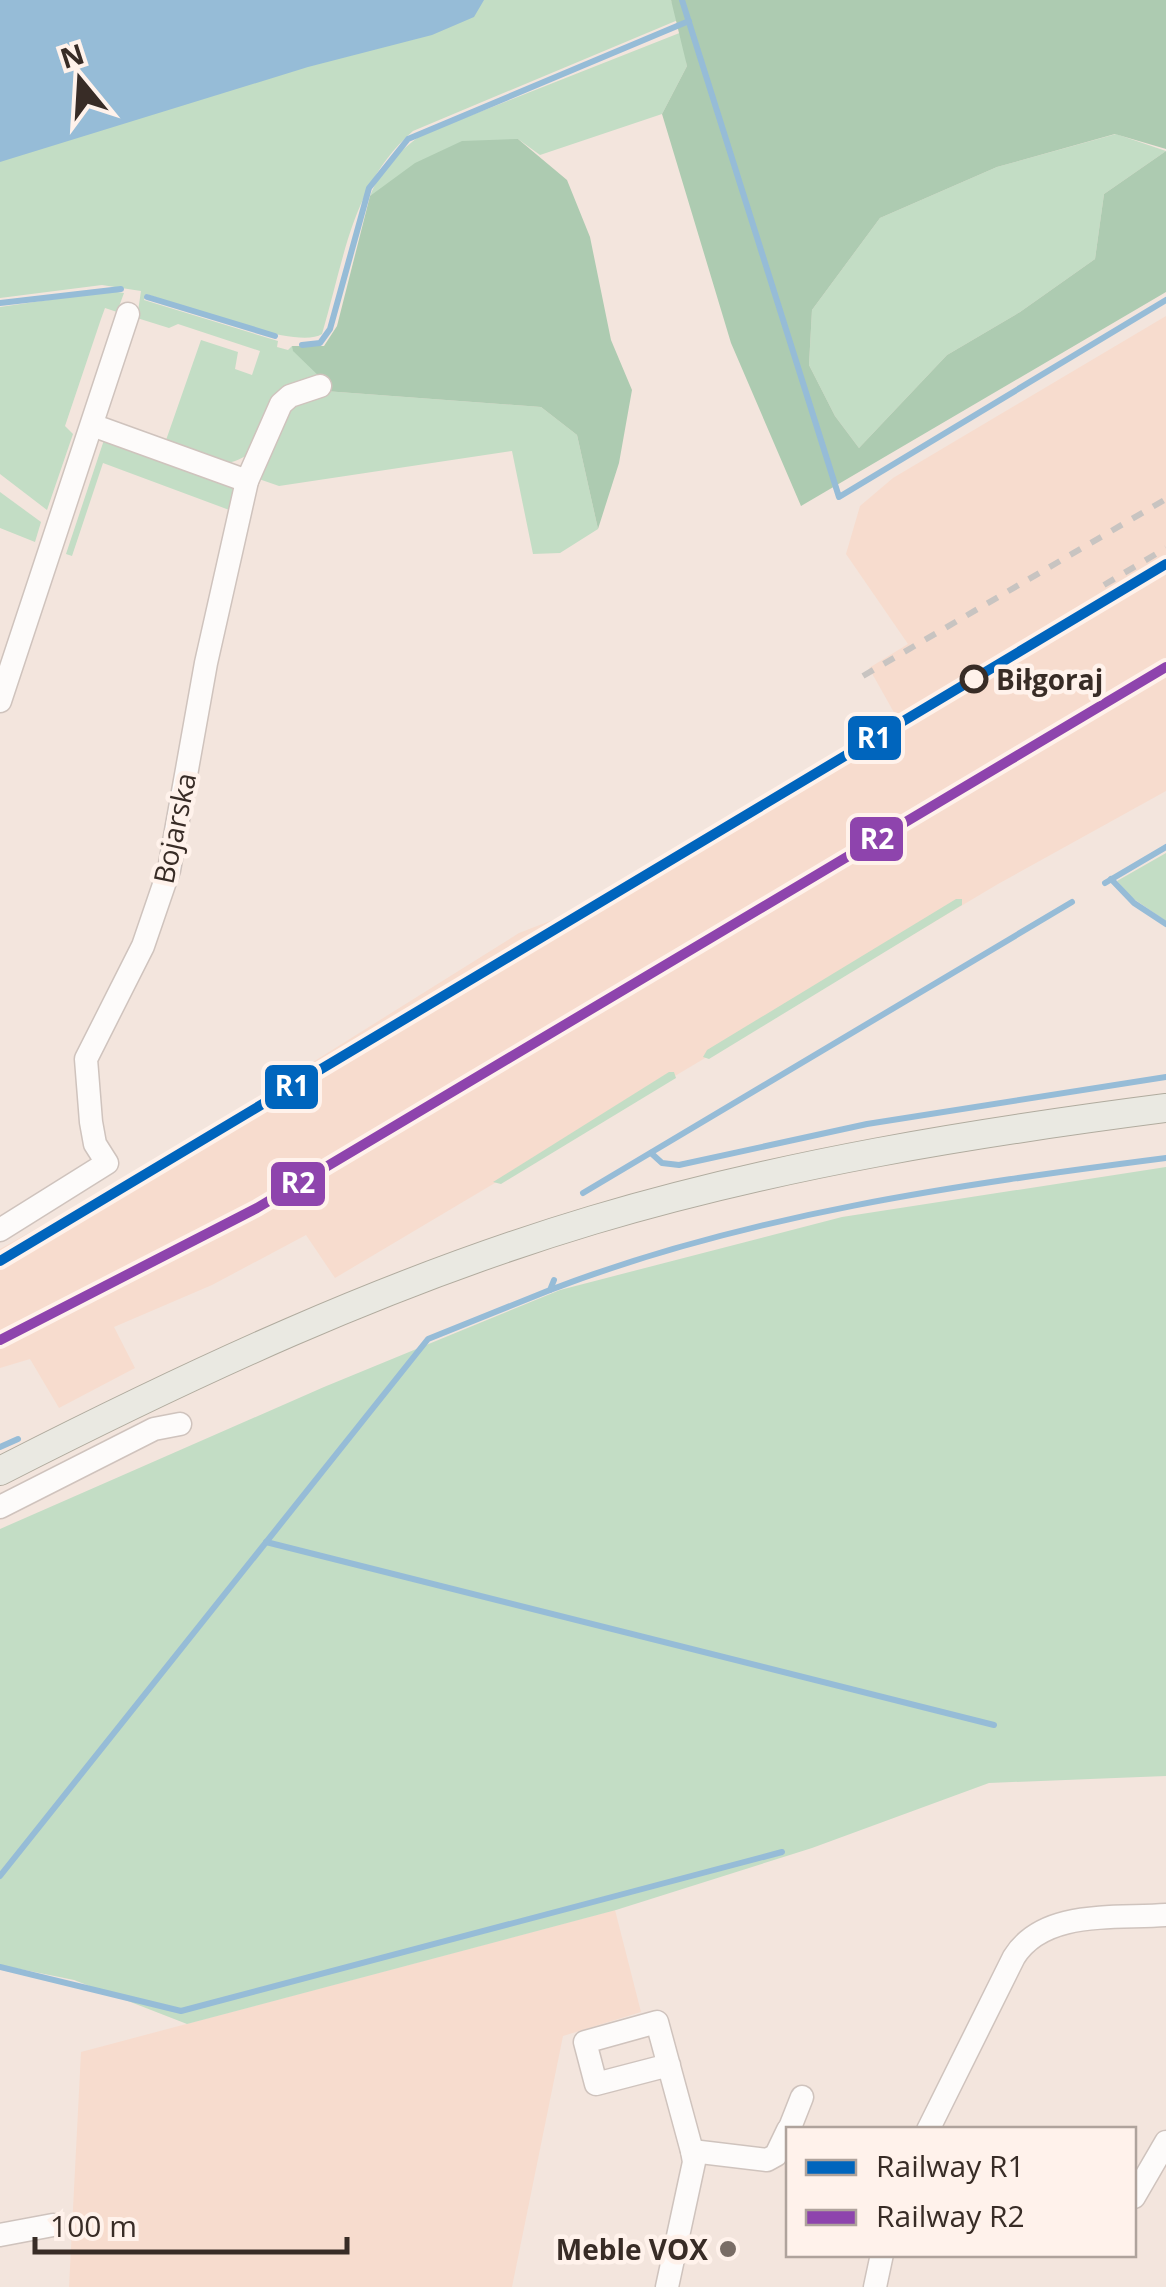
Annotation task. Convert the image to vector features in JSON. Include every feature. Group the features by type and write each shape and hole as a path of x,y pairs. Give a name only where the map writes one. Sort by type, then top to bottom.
{"main road":[{"path":"0,1470 280,1335 430,1275 556,1232 702,1190 842,1158 1166,1108"}],"street":[{"path":"0,701 128,314"},
{"name":"Bojarska","path":"0,1230 107,1164 95,1144 86,1059 143,946 169,870 206,663 247,481 281,404 290,396 320,386"},
{"path":"92,425 247,481"},
{"path":"0,1507 154,1429 180,1424"},
{"path":"929,2127 1014,1957 1029,1936 1049,1926 1166,1914"},
{"path":"666,2287 693,2175 692,2150 668,2065"},
{"path":"789,2127 802,2097"},
{"path":"692,2150 767,2160 776,2155 786,2134"},
{"path":"1136,2194 1166,2142"},
{"path":"0,2234 53,2224"},
{"path":"875,2287 881,2257"}],"shaded area":[{"path":"1166,316 1166,791 998,884 335,1278 306,1235 212,1285 114,1327 135,1368 59,1408 30,1359 0,1368 0,1249 142,1169 519,933 568,914 896,716 869,668 908,644 846,554 860,506 893,478"},
{"path":"615,1910 641,2012 563,2036 512,2287 69,2287 81,2052"}],"green space":[{"path":"0,0 671,0 678,20 413,131 392,152 363,199 344,251 322,334 308,338 264,331 146,294 144,300 278,341 277,347 288,350 292,346 324,381 313,382 255,449 226,463 210,462 165,443 201,340 238,352 235,369 252,375 260,351 178,324 169,328 137,318 141,291 102,285 0,298"},
{"path":"671,0 1166,0 1166,149 1115,134 997,167 880,218 812,310 809,365 835,416 859,448 947,355 1020,312 1095,259 1104,194 1166,151 1166,292 801,506 731,343 662,114 687,66"},
{"path":"682,32 687,66 662,114 540,155 518,139 370,196 391,162 421,135"},
{"path":"1116,134 1166,151 1104,194 1095,259 1020,312 947,355 859,448 835,416 809,365 812,310 880,218 997,167"},
{"path":"518,139 567,180 590,237 611,340 632,390 619,463 598,529 577,435 541,407 325,391 324,381 293,351 292,346 324,346 337,326 370,196 415,163 462,141"},
{"path":"110,291 124,293 117,312 105,308 101,319 65,426 73,434 47,510 0,474 0,307"},
{"path":"325,391 541,407 577,435 598,529 560,553 533,554 512,451 279,486 256,478 289,404"},
{"path":"104,440 226,483 236,491 232,511 103,463 72,556 66,554"},
{"path":"0,492 41,522 35,542 0,528"},
{"path":"1166,853 1166,921 1131,897 1117,881"},
{"path":"956,899 962,899 962,905 709,1059 703,1057 707,1050"},
{"path":"674,1072 676,1078 501,1184 493,1182"},
{"path":"1166,1167 1166,1776 989,1783 812,1848 616,1910 187,2024 74,1980 0,1965 0,1529 324,1387 560,1290 842,1217"}],"water":[{"path":"0,0 484,0 474,17 432,35 308,67 0,162"}],"waterway":[{"path":"682,0 839,497 1166,300"},
{"path":"302,345 320,343 330,329 369,188 408,139 689,21"},
{"path":"0,303 121,289"},
{"path":"147,297 275,336"},
{"path":"1105,883 1166,847"},
{"path":"1111,879 1134,903 1166,924"},
{"path":"583,1193 1072,902"},
{"path":"651,1153 662,1163 679,1165 867,1124 1166,1077"},
{"path":"550,1290 700,1241 777,1222 1009,1179 1166,1158"},
{"path":"0,1876 428,1339 550,1290 554,1280"},
{"path":"0,1447 18,1439"},
{"path":"266,1542 994,1725"},
{"path":"0,1967 181,2011 782,1852"}],"railway":[{"path":"863,676 1166,499"},
{"path":"1104,585 1166,548"},
{"path":"0,1340 257,1208 1166,667"}],"rail line":[{"name":"R1","path":"0,1261 1166,564"},
{"name":"R2","path":"0,1340 257,1208 1166,667"}],"place":[{"name":"Biłgoraj","path":"974,679"},
{"name":"Meble VOX","path":"728,2249"}]}
